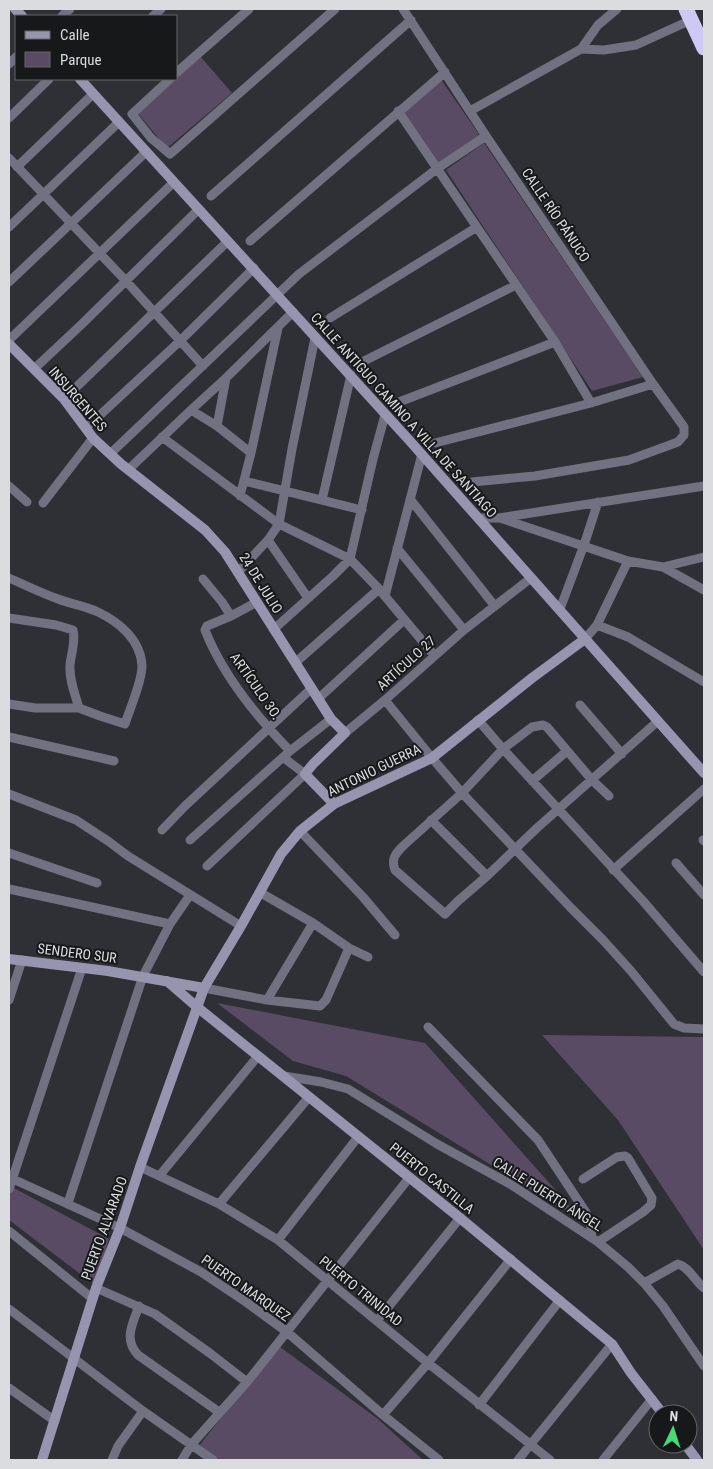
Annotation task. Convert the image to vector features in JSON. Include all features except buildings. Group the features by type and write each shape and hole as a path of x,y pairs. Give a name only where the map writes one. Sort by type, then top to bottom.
{"highway":[{"path":"688,14 704,48"}],"street":[{"path":"178,71 249,9"},
{"path":"169,80 132,114 152,138 168,153 172,154 336,9"},
{"name":"CALLE RÍO PÁNUCO","path":"403,9 486,136 684,427 684,435 678,442 629,460 536,476 472,482"},
{"path":"470,111 581,49 598,26 617,9"},
{"path":"581,49 604,50 636,45 688,14"},
{"path":"211,196 411,20"},
{"path":"250,241 445,72"},
{"path":"9,118 48,80"},
{"name":"CALLE ANTIGUO CAMINO A VILLA DE SANTIAGO","path":"81,80 422,454 704,773"},
{"path":"93,94 12,164 126,281 203,366"},
{"path":"398,111 555,342 591,403"},
{"path":"9,227 44,196 119,122"},
{"path":"110,454 299,274 438,168 486,136"},
{"path":"9,282 146,152"},
{"path":"9,340 174,182"},
{"path":"34,369 199,209"},
{"path":"330,318 477,227"},
{"path":"64,399 228,241"},
{"path":"86,428 180,341 254,268"},
{"path":"364,361 516,285"},
{"path":"129,470 292,312"},
{"path":"240,496 278,327"},
{"path":"238,572 268,540 279,524 315,338"},
{"path":"399,402 555,342"},
{"name":"INSURGENTES","path":"9,344 64,399 93,438 129,470"},
{"path":"322,500 350,375"},
{"path":"217,426 226,378"},
{"path":"435,443 591,403 654,384"},
{"path":"191,410 217,426 251,453"},
{"path":"274,629 350,559 385,415"},
{"path":"162,437 279,524 350,559 382,592 434,655"},
{"path":"43,503 93,438"},
{"path":"296,662 382,592 397,548 422,454"},
{"name":"24 DE JULIO","path":"129,470 205,530 225,552 331,719 345,733"},
{"path":"244,481 362,510"},
{"path":"9,486 27,502"},
{"path":"479,518 499,518 704,486"},
{"path":"410,499 494,605"},
{"path":"560,609 598,502"},
{"path":"499,518 628,561 659,566 704,590"},
{"path":"268,540 308,598"},
{"path":"397,548 464,630"},
{"path":"659,566 704,558"},
{"name":"ANTONIO GUERRA","path":"204,988 281,854 300,831 334,804 432,758 532,678 585,639 597,625 628,561"},
{"path":"9,578 60,600 97,612 117,623 135,643 142,663 140,680 125,724 79,708 35,708 9,704"},
{"name":"ARTÍCULO 27","path":"305,774 345,733 385,700 434,655 494,605 531,578"},
{"path":"203,579 231,616 257,602"},
{"name":"ARTÍCULO 3O.","path":"231,616 205,628 232,681 287,754 334,804"},
{"path":"9,618 73,630 70,678 79,708"},
{"path":"319,698 404,620"},
{"path":"597,625 628,637 704,682"},
{"path":"162,830 184,806 312,688"},
{"path":"385,700 462,793 603,940 671,1020 677,1026 684,1028 704,1029"},
{"path":"580,705 622,754"},
{"path":"190,840 287,754 331,719"},
{"path":"478,720 643,901 704,972"},
{"path":"610,796 592,780 547,727 542,725 532,727 503,749 462,793 396,854 393,864 395,870 446,914 515,848 592,780 622,754 658,721"},
{"path":"9,737 114,761"},
{"path":"532,781 567,751"},
{"path":"207,866 305,774"},
{"path":"613,870 704,790"},
{"path":"9,794 76,820 190,896 241,926"},
{"path":"431,820 487,876"},
{"path":"300,831 363,897 395,935"},
{"path":"9,853 97,882"},
{"path":"676,863 704,896"},
{"path":"9,889 170,924"},
{"path":"260,893 313,923 349,948 368,957"},
{"path":"68,1204 142,976 170,924 190,896"},
{"path":"266,1000 313,923"},
{"path":"142,976 266,1000 320,1006 326,1000 349,948"},
{"name":"SENDERO SUR","path":"9,959 142,976"},
{"path":"9,1000 22,960"},
{"path":"9,1190 82,968"},
{"name":"PUERTO CASTILLA","path":"167,981 196,1007 511,1259 612,1344 631,1373 656,1404"},
{"name":"PUERTO ALVARADO","path":"42,1460 96,1288 120,1228 140,1166 204,988"},
{"path":"428,1027 538,1140 585,1210 590,1220 595,1240 647,1209 652,1201 652,1198 625,1156 618,1157 583,1179"},
{"path":"160,1176 258,1056"},
{"name":"CALLE PUERTO ÁNGEL","path":"284,1076 328,1083 348,1089 450,1152 510,1184 595,1240 644,1283 704,1366"},
{"path":"220,1204 309,1097"},
{"path":"278,1240 358,1136"},
{"name":"PUERTO TRINIDAD","path":"140,1166 220,1204 278,1240 479,1405 550,1460"},
{"path":"182,1460 191,1444 246,1382 409,1178"},
{"name":"PUERTO MARQUEZ","path":"12,1179 120,1228 201,1272 286,1332 439,1460"},
{"path":"377,1321 460,1218"},
{"path":"9,1231 93,1299"},
{"path":"383,1415 428,1363 511,1259"},
{"path":"644,1283 676,1264 684,1266 704,1288"},
{"path":"96,1288 155,1314 246,1382"},
{"path":"479,1405 560,1300"},
{"path":"139,1306 130,1333 130,1344 133,1349 138,1355 220,1412"},
{"path":"9,1309 143,1411 212,1460"},
{"path":"518,1460 612,1344"},
{"path":"9,1388 55,1421"},
{"path":"602,1460 652,1399"},
{"path":"112,1460 118,1446 143,1411"}],"green space":[{"path":"200,56 232,93 167,148 135,110 172,80 178,80 178,74"},
{"path":"440,78 480,136 439,165 401,111"},
{"path":"484,143 643,377 592,391 446,170"},
{"path":"217,1003 425,1043 584,1222 346,1076 293,1061"},
{"path":"542,1035 704,1037 704,1250 618,1120"},
{"path":"12,1187 109,1239 95,1285 9,1220 9,1196"},
{"path":"280,1347 378,1419 423,1460 219,1460 199,1446 246,1386"}]}
